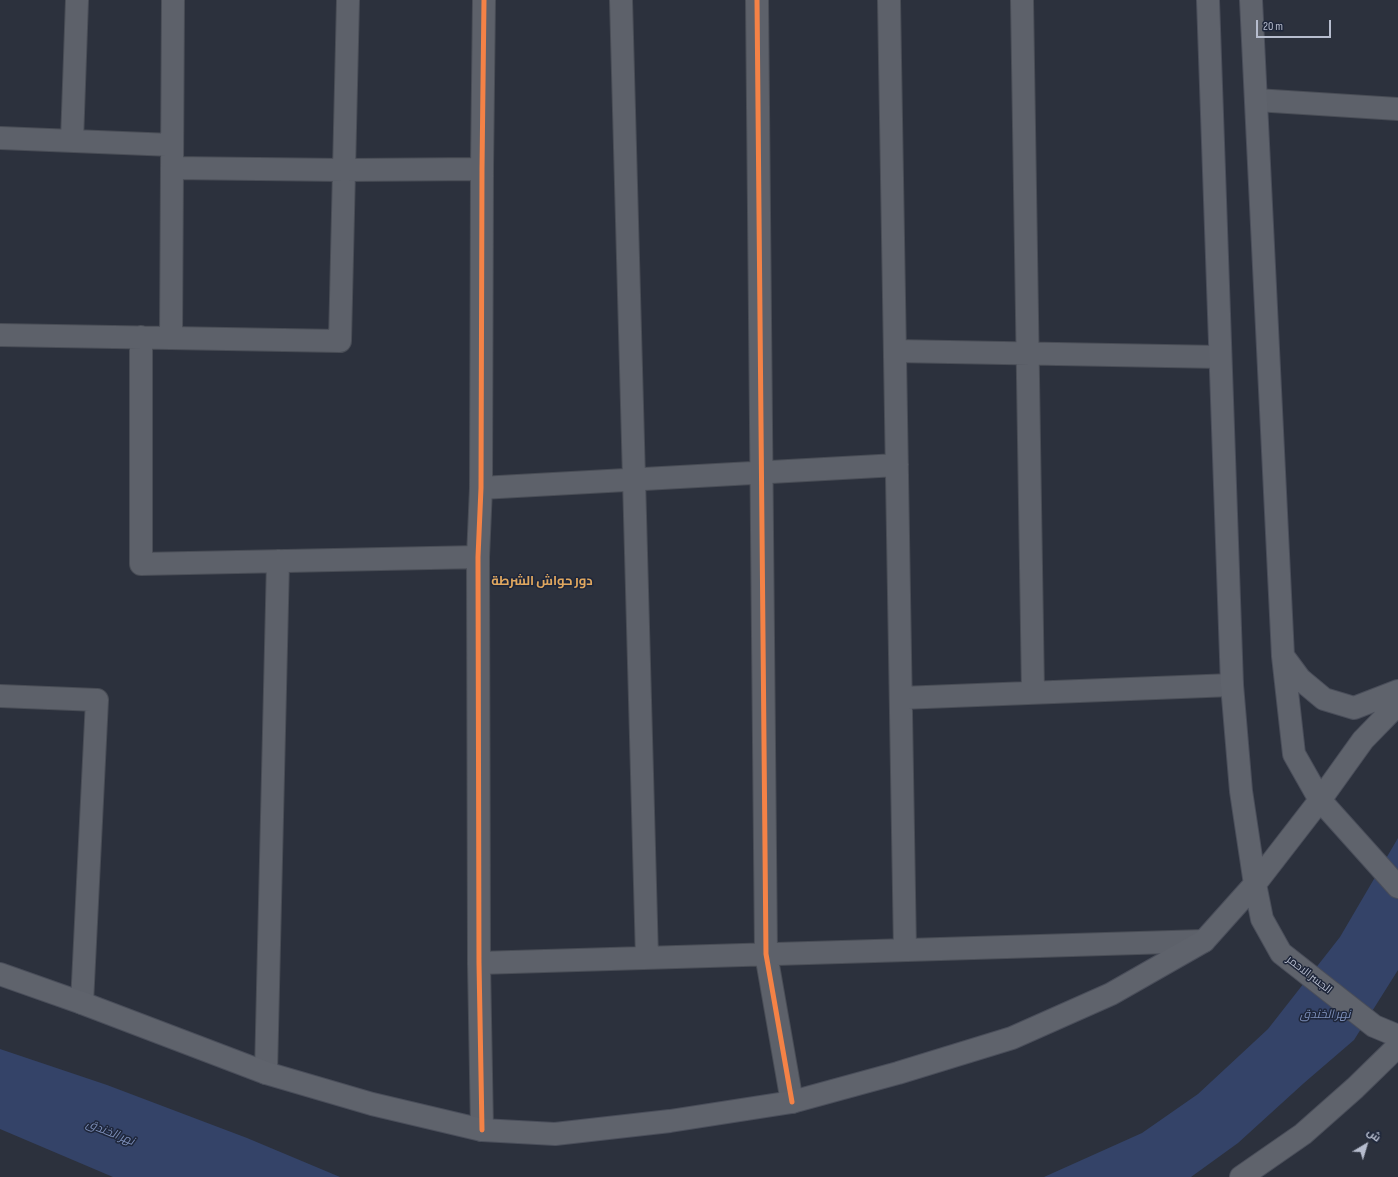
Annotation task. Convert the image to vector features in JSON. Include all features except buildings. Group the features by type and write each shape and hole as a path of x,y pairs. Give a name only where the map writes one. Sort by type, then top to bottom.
{"main road":[{"path":"1208,0 1232,684 1242,790 1255,884"},
{"path":"1251,0 1283,656 1294,754 1320,800 1398,888"},
{"path":"1283,656 1300,679 1324,699 1354,708 1398,690"},
{"path":"0,974 82,1003 266,1073 372,1104 482,1130 555,1134 670,1121 792,1102 898,1073 1012,1038 1111,994 1204,942 1255,884 1320,800 1363,740 1398,704"},
{"name":"الجسر الاحمر","path":"1255,884 1262,919 1281,953 1374,1026 1398,1036"},
{"path":"1242,1177 1302,1134 1355,1088 1398,1046"}],"street":[{"path":"72,141 77,0"},
{"path":"171,338 173,0"},
{"path":"0,335 340,341 348,0"},
{"path":"482,1130 479,963 478,557 481,488 484,0"},
{"path":"620,0 647,958"},
{"path":"758,0 766,954 792,1102"},
{"path":"889,0 905,950"},
{"path":"1022,0 1033,692"},
{"path":"1256,100 1398,109"},
{"path":"0,138 172,145"},
{"path":"172,168 344,170 482,169"},
{"path":"141,337 141,564 478,557"},
{"path":"895,352 1220,357"},
{"path":"481,488 897,464"},
{"path":"266,1073 278,561"},
{"path":"901,698 1232,684"},
{"path":"0,696 97,700 82,1003"},
{"path":"479,963 1204,942"}],"water":[{"name":"نهر الخندق","path":"1398,838 1398,970 1354,1040 1238,1143 1191,1177 1044,1177 1142,1133 1198,1094 1268,1029 1340,937"},
{"name":"نهر الخندق","path":"0,1049 107,1085 247,1138 340,1177 113,1177 0,1129"}],"cycle path":[{"path":"482,1130 479,963 478,557 481,488 484,0"},
{"path":"757,0 766,954 792,1102"}],"district":[{"name":"دور حواش الشرطة","path":"542,582"}]}
